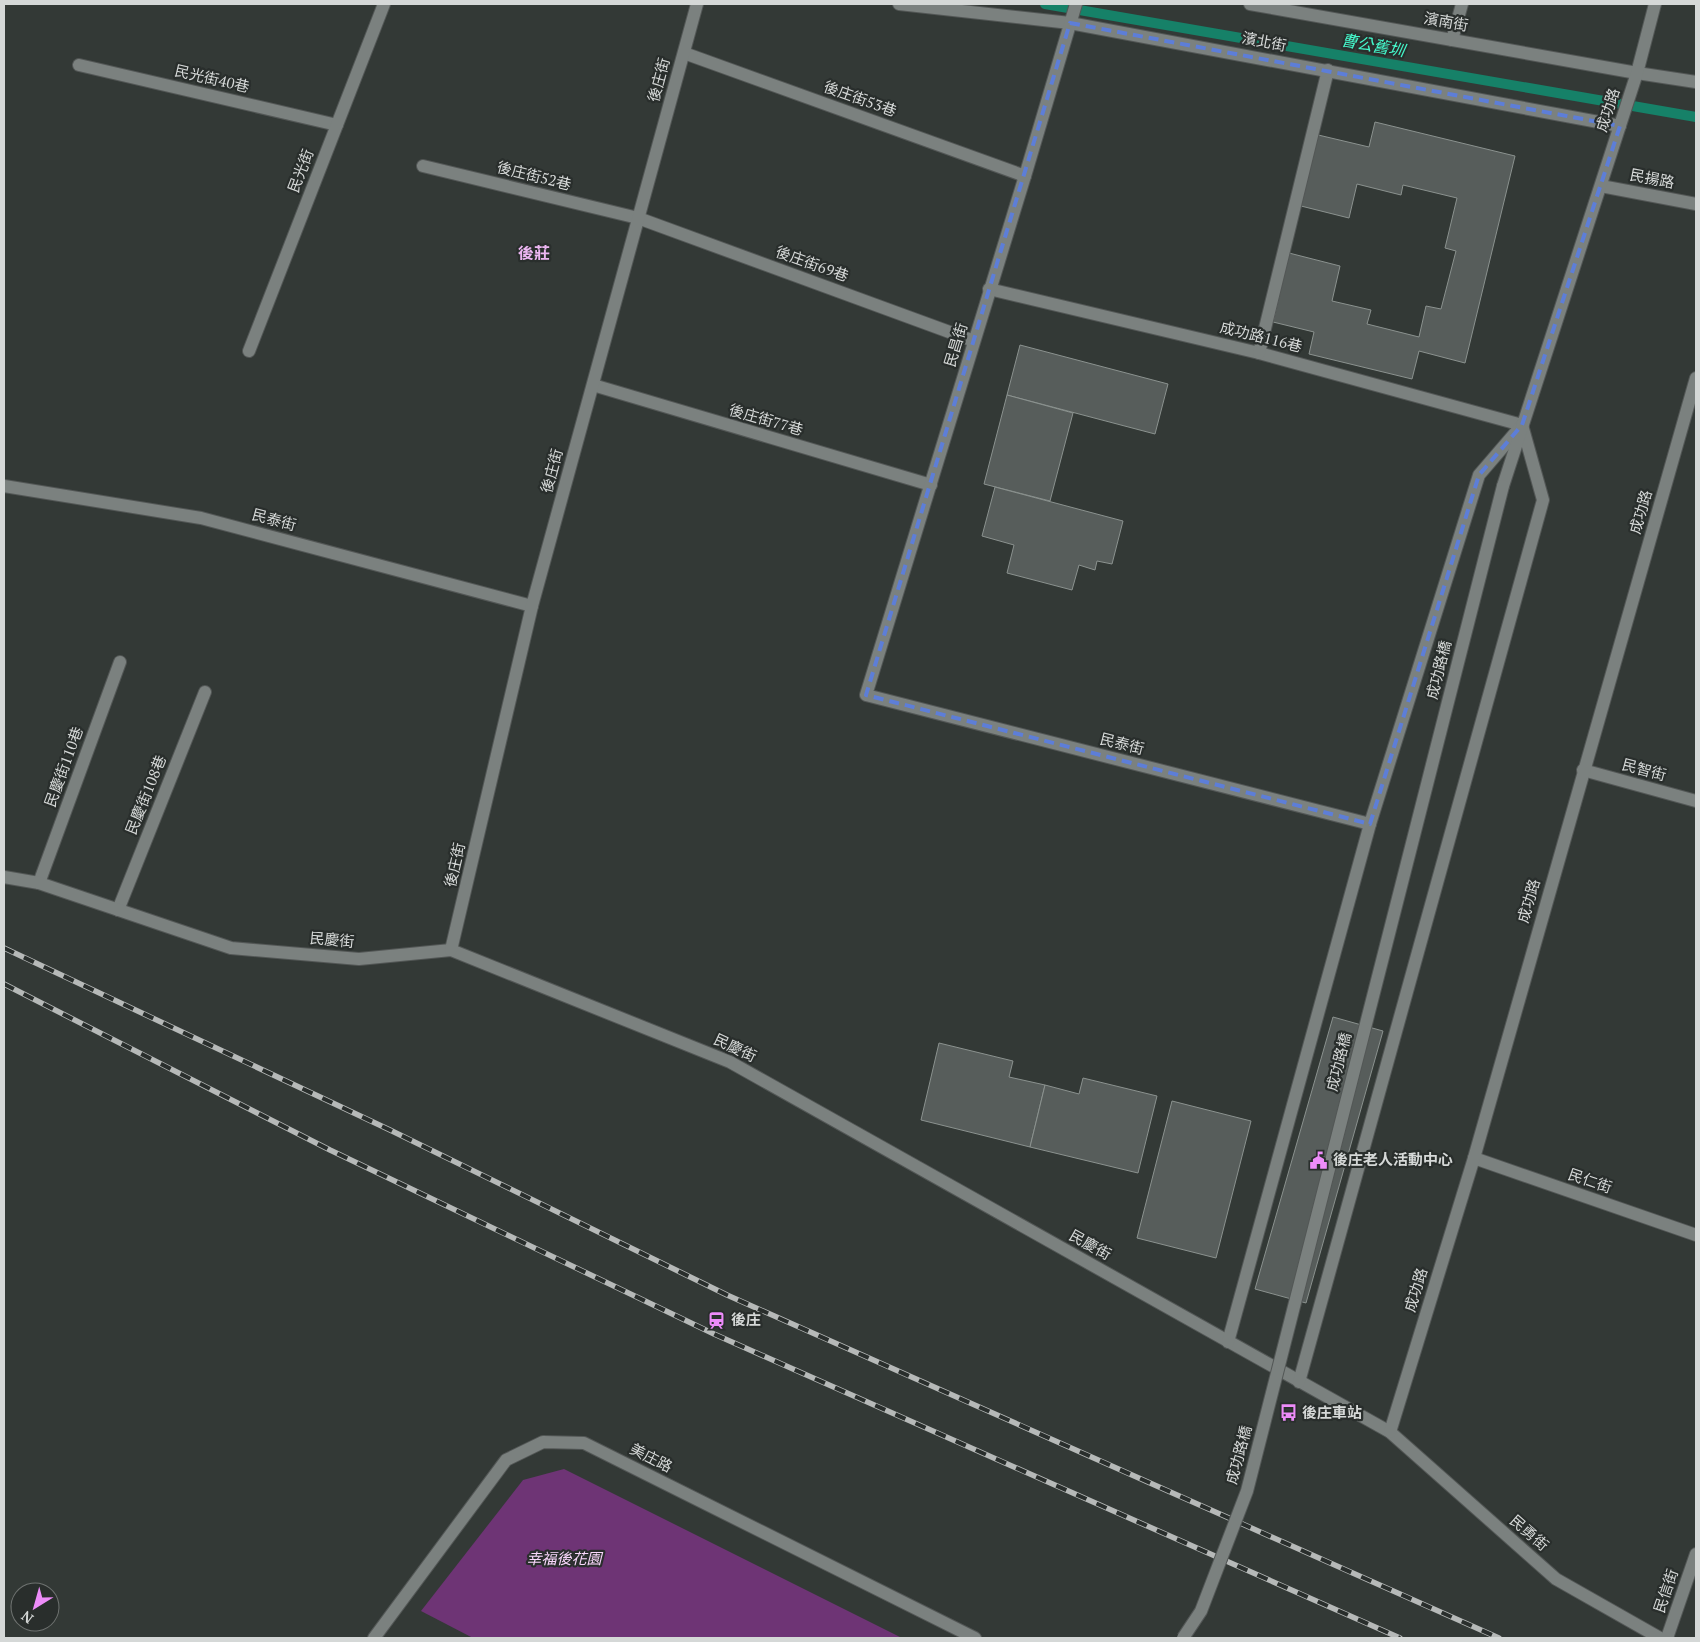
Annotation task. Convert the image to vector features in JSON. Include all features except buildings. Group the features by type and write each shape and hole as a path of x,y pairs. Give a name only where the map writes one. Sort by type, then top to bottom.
{"street":[{"name":"民光街","path":"249,350 384,4"},
{"name":"後庄街","path":"451,950 532,606 697,4"},
{"name":"濱北街","path":"899,4 1071,22 1620,126"},
{"name":"民昌街","path":"866,695 1076,4"},
{"name":"濱南街","path":"1250,4 1268,5 1637,73"},
{"path":"1452,40 1462,4"},
{"name":"成功路","path":"1503,486 1637,73 1655,4"},
{"name":"後庄街53巷","path":"684,53 1025,176"},
{"name":"民光街40巷","path":"79,65 337,125"},
{"path":"1259,353 1328,70"},
{"path":"1637,73 1696,82"},
{"name":"後庄街52巷","path":"423,166 638,218"},
{"name":"民揚路","path":"1601,186 1696,204"},
{"name":"後庄街69巷","path":"638,218 974,341"},
{"name":"成功路116巷","path":"989,289 1259,353 1522,425"},
{"name":"成功路","path":"1390,1432 1474,1158 1696,378"},
{"name":"後庄街77巷","path":"593,385 930,485"},
{"path":"1299,1382 1542,500 1522,425"},
{"name":"成功路","path":"1228,1342 1370,824 1479,475 1522,425"},
{"name":"民泰街","path":"4,486 202,518 532,606"},
{"name":"成功路橋","path":"1183,1638 1201,1610 1247,1491 1503,486"},
{"name":"民慶街110巷","path":"39,883 120,662"},
{"name":"民慶街108巷","path":"118,910 205,692"},
{"name":"民泰街","path":"866,695 1370,824"},
{"name":"民智街","path":"1583,770 1696,801"},
{"name":"民慶街","path":"4,877 39,883 231,948 359,959 451,950 730,1062 1390,1432"},
{"name":"民仁街","path":"1474,1158 1696,1235"},
{"name":"民勇街","path":"1390,1432 1556,1579 1660,1638"},
{"name":"美庄路","path":"374,1638 506,1460 543,1442 584,1443 975,1638"},
{"name":"民信街","path":"1667,1638 1696,1554"}],"highlighted area":[{"path":"1070,23 1620,126 1522,425 1479,475 1370,824 866,695"}],"green space":[{"name":"幸福後花園","path":"564,1469 902,1638 473,1638 421,1611 523,1480"}],"waterway":[{"name":"曹公舊圳","path":"1045,4 1696,117"}],"railway":[{"path":"4,948 390,1130 727,1295 1499,1638"},
{"path":"4,984 330,1150 714,1334 1400,1638"}],"place":[{"name":"後庄老人活動中心","path":"1319,1160"},
{"name":"後庄","path":"717,1320"},
{"name":"後庄車站","path":"1288,1413"}],"district":[{"name":"後莊","path":"534,253"}]}
